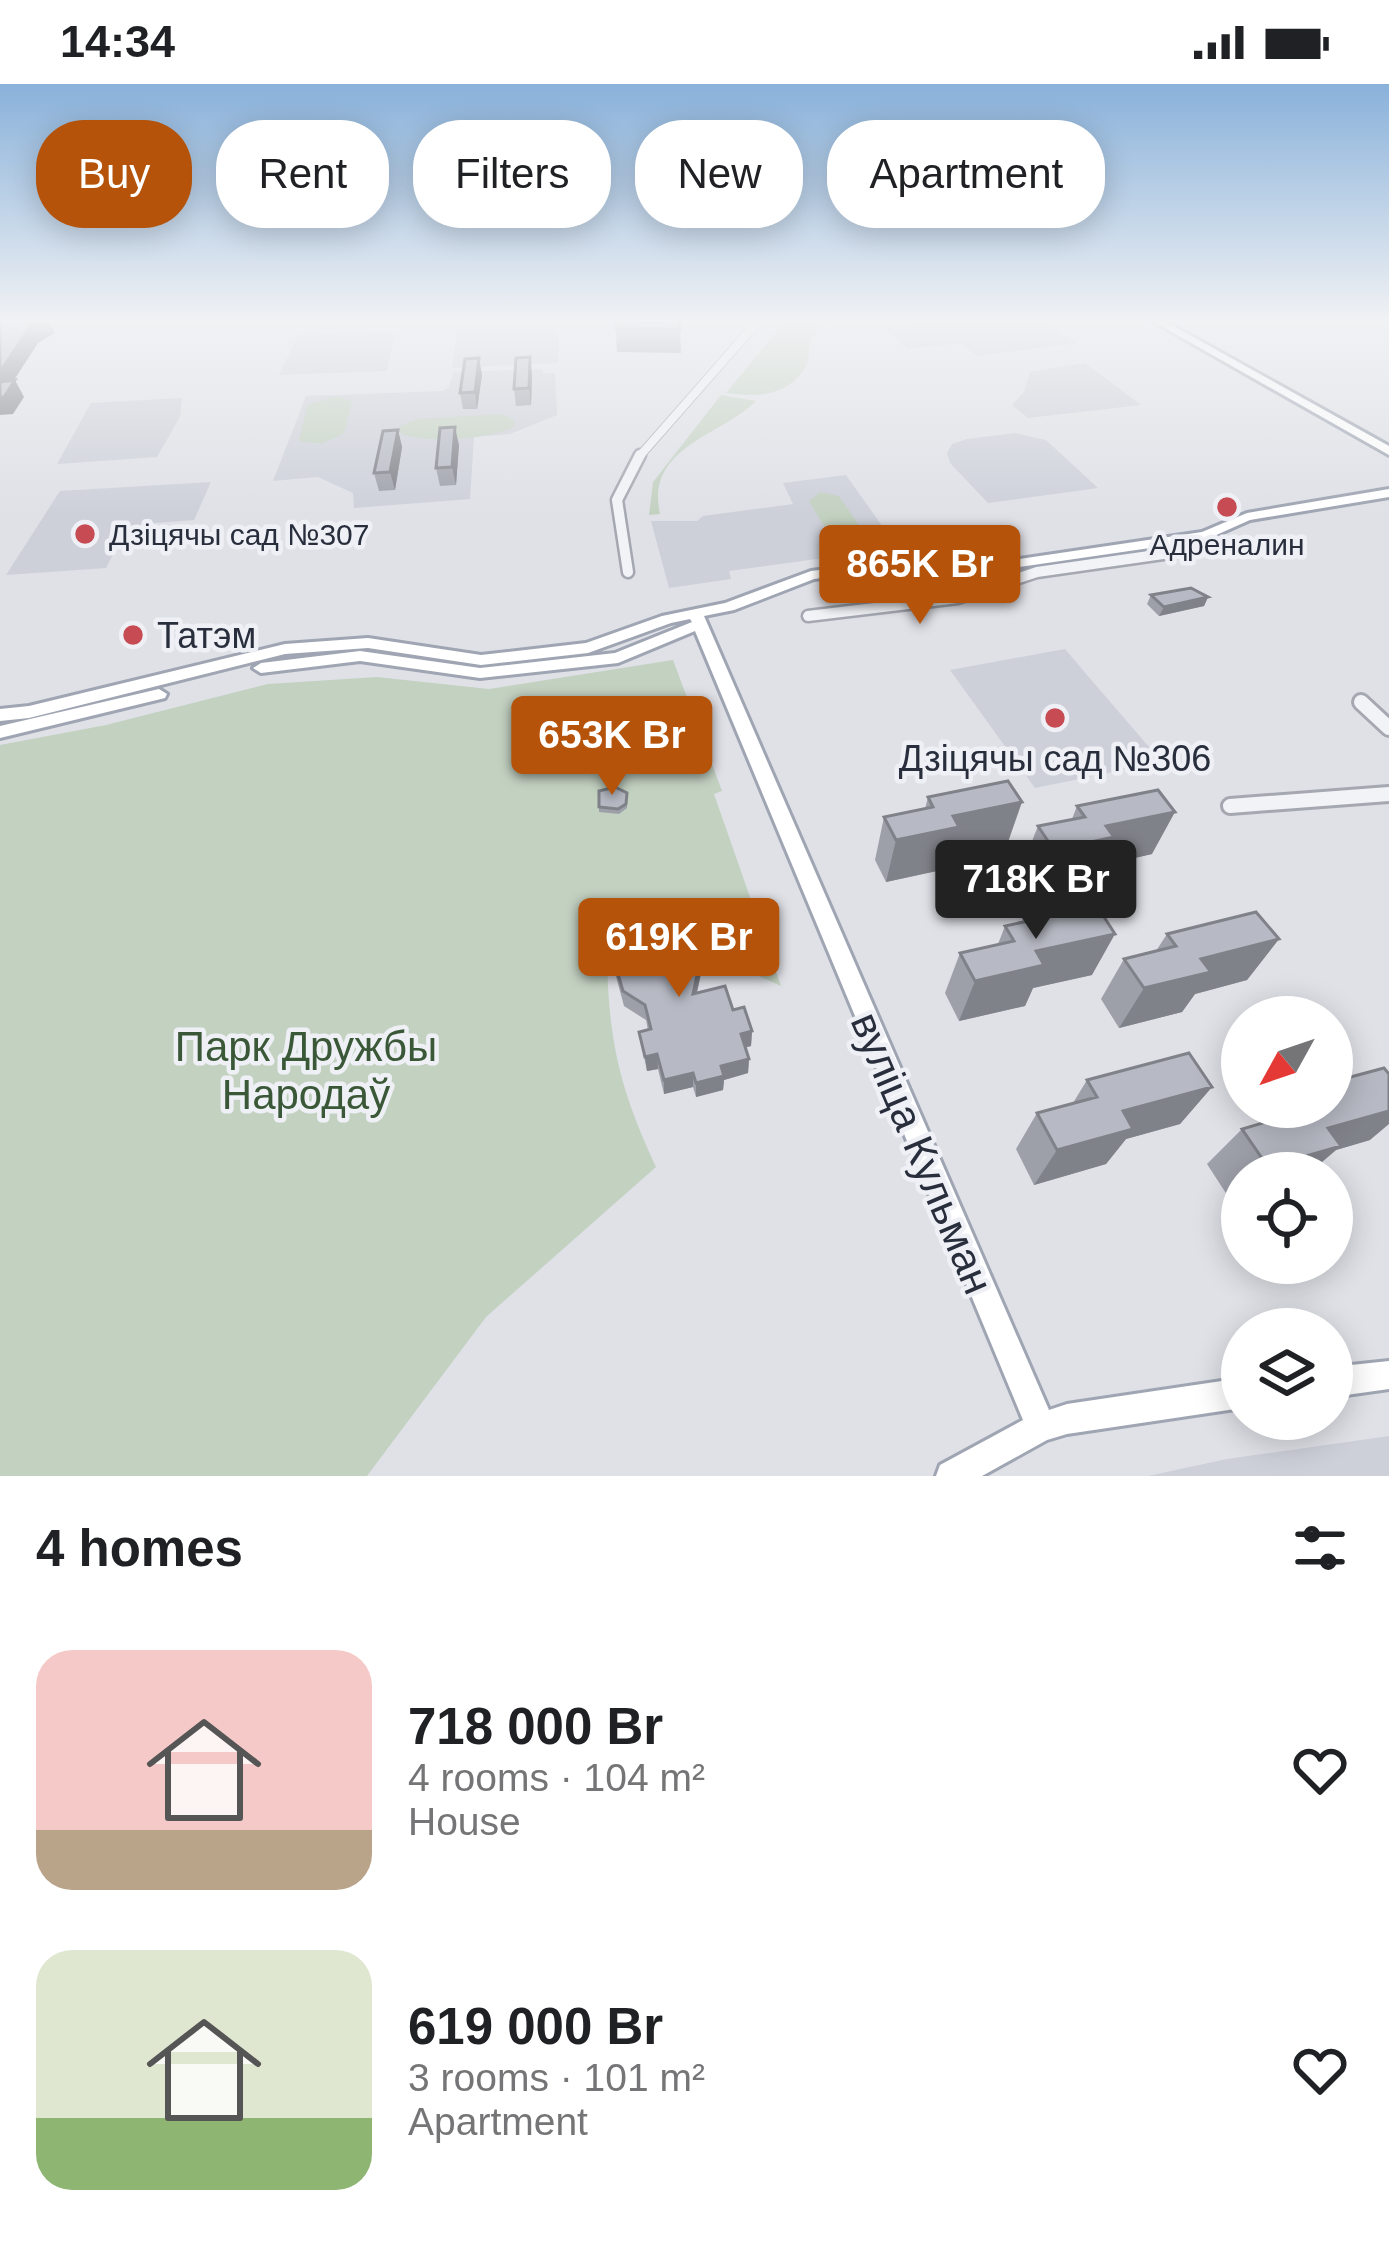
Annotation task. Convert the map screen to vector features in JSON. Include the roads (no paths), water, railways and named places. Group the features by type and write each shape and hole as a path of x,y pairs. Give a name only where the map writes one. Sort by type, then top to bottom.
{"main road":[{"path":"1269,384 1389,453"},
{"path":"0,715 29,712 285,649 368,644 481,660 588,648 697,618 811,575 891,565 965,571 1205,536 1247,517 1389,493"},
{"path":"0,732 275,664 360,656 480,673 618,658 697,618"},
{"name":"вуліца Кульман","path":"697,618 1041,1427"},
{"path":"1353,1379 1389,1375"},
{"path":"951,1476 1041,1427 1104,1410 1221,1396"}],"street":[{"path":"628,572 616,510 622,481 702,384"},
{"path":"808,616 958,598 1022,575 1233,544"},
{"path":"1361,701 1389,728"},
{"path":"1229,806 1389,794"}],"place":[{"name":"Адреналин","path":"1227,507"},
{"name":"Дзіцячы сад №307","path":"85,534"},
{"name":"Татэм","path":"133,635"},
{"name":"Дзіцячы сад №306","path":"1055,718"}],"park label":[{"name":"Парк Дружбы Народаў","path":"306,1070"}]}
